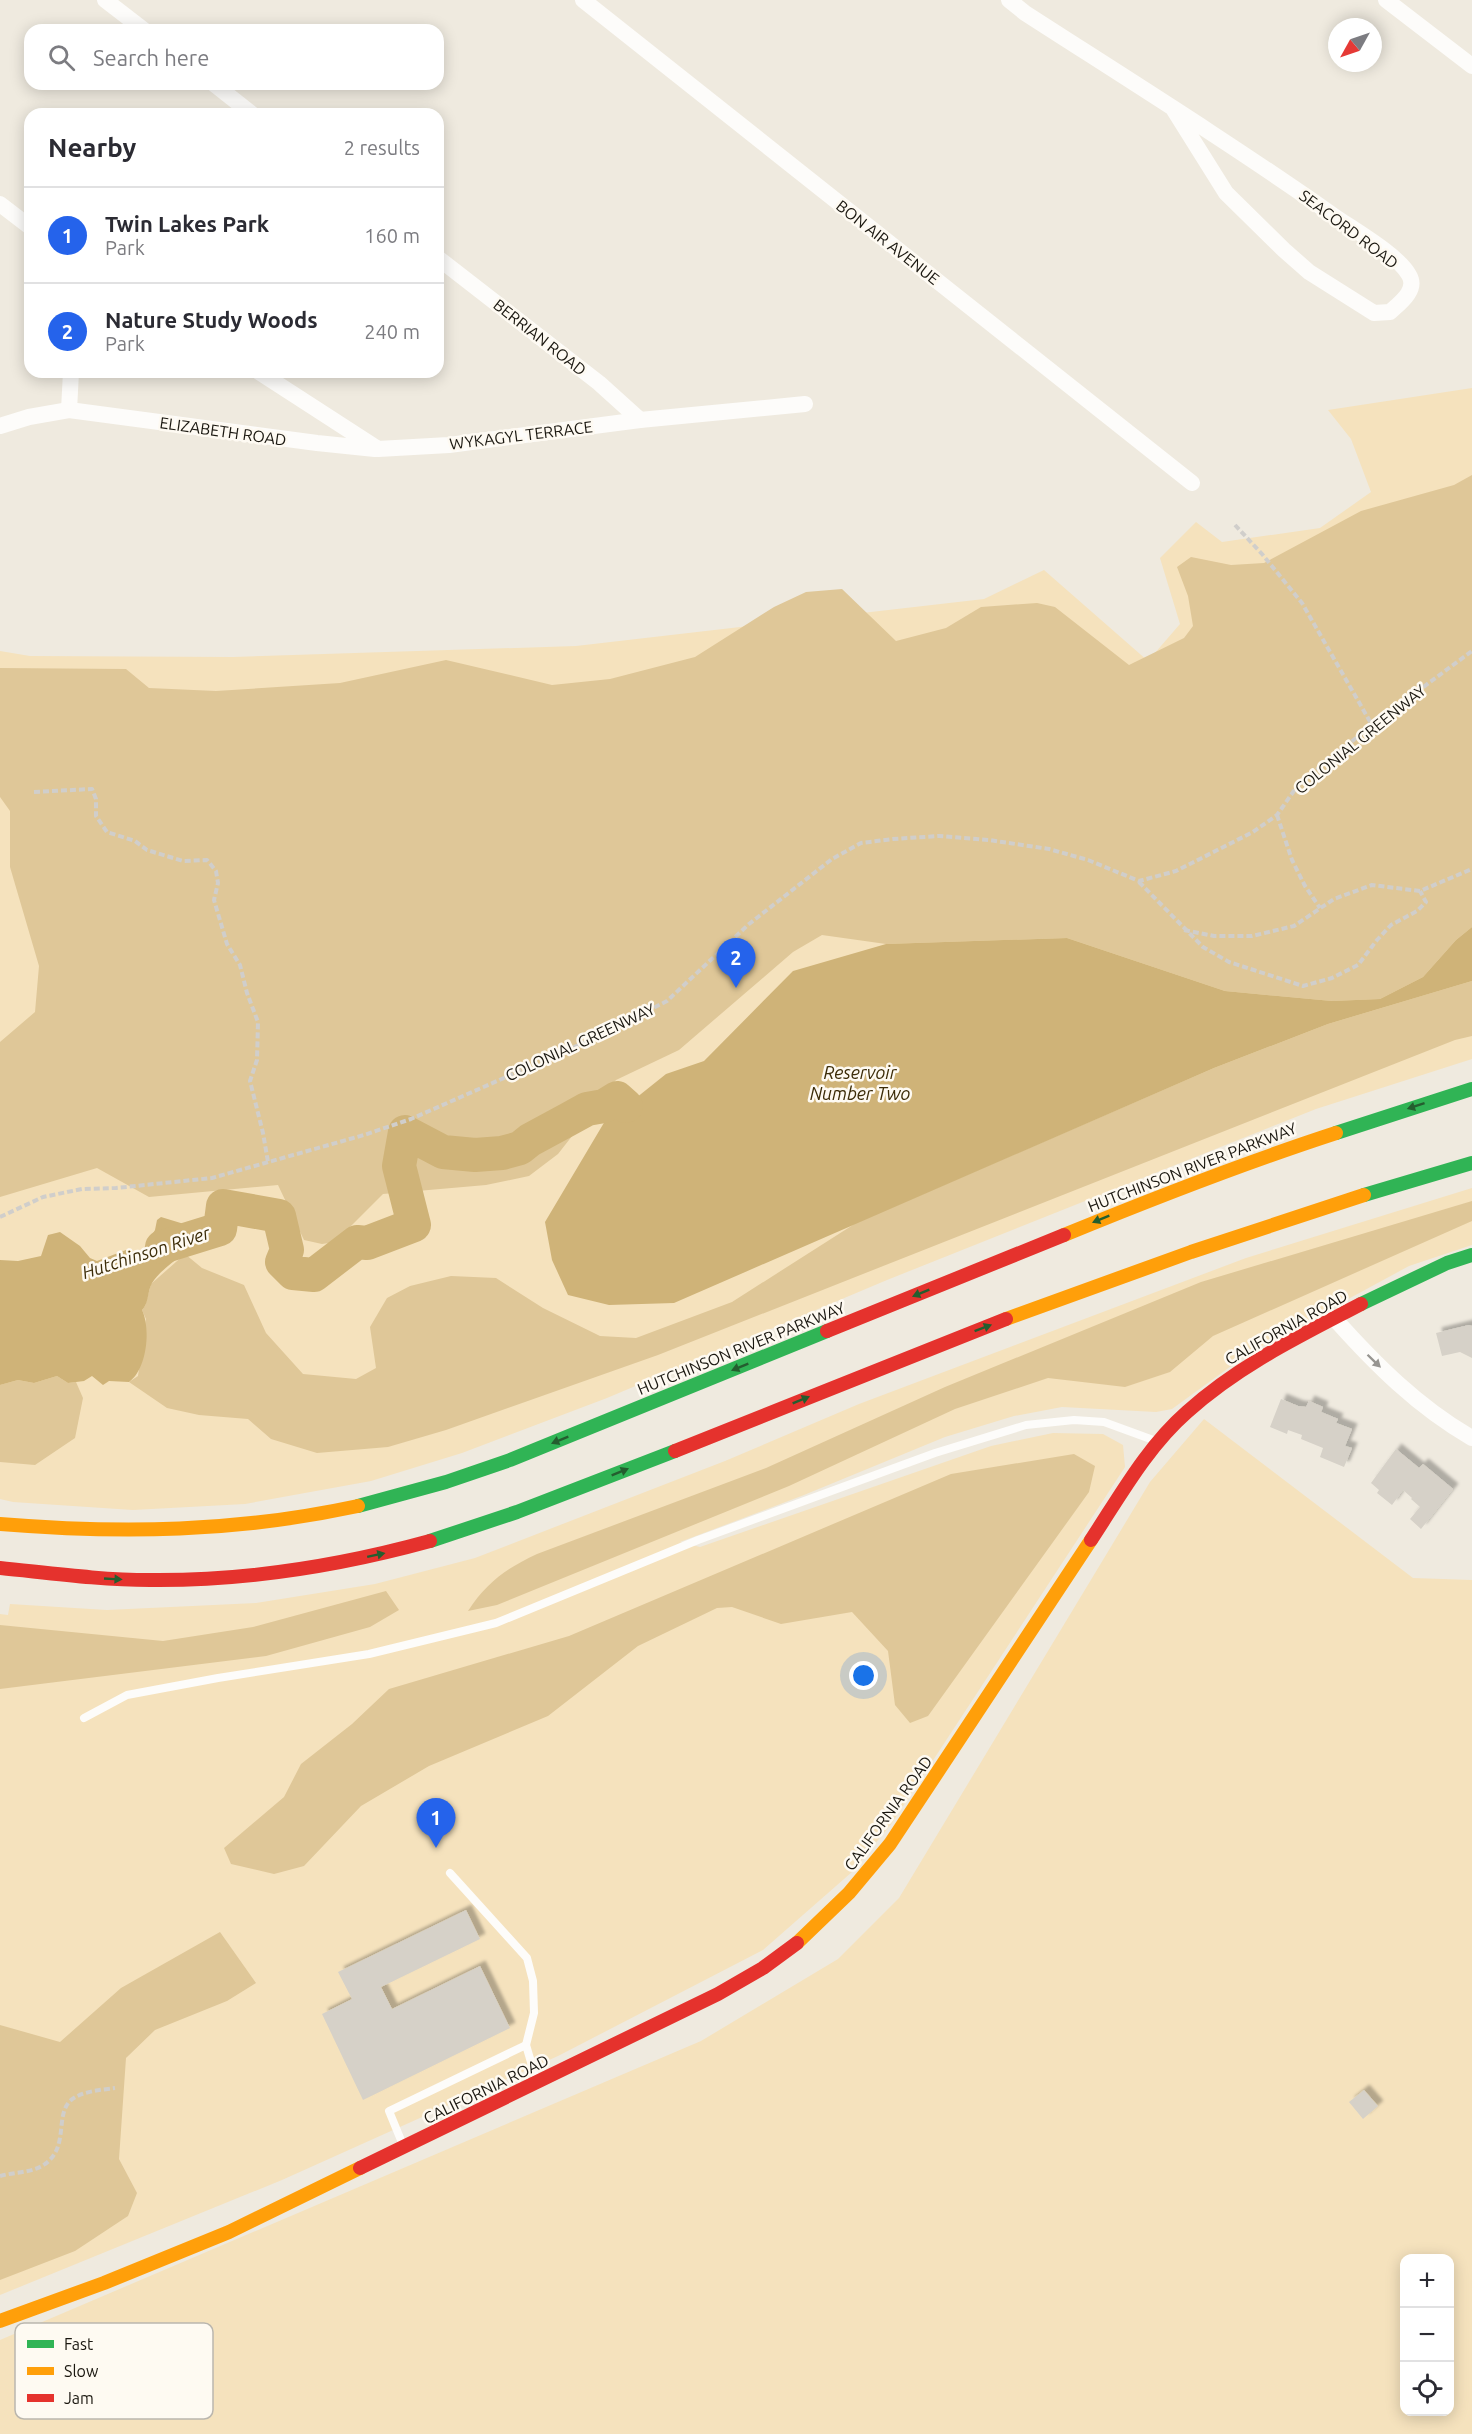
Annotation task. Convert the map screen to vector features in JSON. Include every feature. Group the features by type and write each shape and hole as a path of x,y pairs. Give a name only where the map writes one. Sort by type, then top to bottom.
{"main road":[{"name":"HUTCHINSON RIVER PARKWAY","path":"0,1524 98,1532 204,1530 308,1517 410,1494 510,1460 1205,1178 1323,1136 1472,1089"},
{"path":"0,1568 147,1580 223,1577 319,1566 428,1543 517,1513 965,1335 1097,1286 1342,1202 1472,1163"},
{"name":"CALIFORNIA ROAD","path":"0,2321 104,2283 219,2236 537,2083 742,1980 777,1958 839,1904 868,1872 912,1813 1115,1502 1159,1442 1185,1413 1233,1374 1334,1318 1417,1276 1472,1255"},
{"path":"0,1577 54,1574"}],"street":[{"path":"105,0 136,24"},
{"name":"BON AIR AVENUE","path":"583,0 1192,483"},
{"name":"SEACORD ROAD","path":"1009,0 1025,13 1254,160 1389,255 1409,275 1411,284 1409,293 1390,312 1374,313 1309,272 1226,193 1174,110"},
{"path":"1386,0 1472,66"},
{"path":"222,90 244,108"},
{"path":"0,204 24,222"},
{"name":"BERRIAN ROAD","path":"444,263 599,383 640,420"},
{"path":"69,410 71,378"},
{"path":"268,378 378,449"},
{"name":"WYKAGYL TERRACE","path":"378,449 449,445 640,420 805,404"},
{"name":"ELIZABETH ROAD","path":"0,426 29,417 69,410 316,443 378,449"},
{"path":"1334,1318 1368,1356 1408,1393 1472,1438"}],"lane":[{"path":"84,1718 127,1695 369,1654 496,1623 698,1540 935,1453 1026,1425 1074,1420 1104,1422 1159,1442"},
{"path":"450,1873 526,1958 533,1981 534,2013 526,2045 537,2083"},
{"path":"404,2148 389,2111 526,2045"}],"path":[{"path":"1235,525 1302,603 1371,725"},
{"name":"COLONIAL GREENWAY","path":"0,1217 43,1197 82,1189 116,1188 212,1178 364,1135 411,1119 590,1040 667,1001 749,924 832,859 861,843 939,836 989,840 1049,849 1088,860 1139,881 1176,871 1253,832 1276,815 1298,785 1371,725 1472,651"},
{"path":"34,792 92,789 96,799 96,816 107,832 135,841 147,850 183,861 207,860 216,871 218,883 214,900 227,944 240,965 258,1022 256,1060 250,1081 268,1162"},
{"path":"1276,815 1292,860 1305,886 1320,908"},
{"path":"1184,930 1214,936 1252,936 1294,926 1334,899 1372,885 1420,891 1472,869"},
{"path":"1139,881 1184,930 1203,947 1228,962 1303,986 1332,978 1358,965 1391,925 1417,911 1426,902 1420,891"},
{"path":"0,2176 44,2165 56,2152 62,2136 63,2116 70,2101 85,2093 115,2088"}],"shaded area":[{"path":"1472,388 1472,1059 1316,1109 887,1280 607,1398 462,1453 371,1481 245,1504 133,1510 13,1502 0,1499 0,651 30,656 233,657 576,646 984,599 1044,570 1148,661 1180,624 1160,558 1196,522 1222,542 1320,528 1371,492 1351,439 1328,410"},
{"path":"1472,475 1472,927 1456,940 1423,977 1380,999 1332,1001 1225,991 1067,938 886,944 822,935 793,952 679,1050 616,1080 558,1154 529,1176 486,1185 383,1194 335,1242 322,1244 304,1240 278,1185 149,1197 97,1168 0,1197 0,1042 35,1012 39,966 10,867 10,811 0,797 0,668 126,669 149,688 216,691 340,683 446,660 552,685 610,679 695,657 774,607 806,592 842,589 896,641 946,628 981,607 1037,603 1055,607 1129,665 1184,638 1193,626 1188,596 1177,567 1191,557 1231,565 1264,563 1361,511 1454,485"},
{"path":"1472,981 1472,1036 1455,1040 658,1355 446,1430 388,1447 317,1453 271,1439 248,1419 199,1415 167,1408 129,1382 138,1376 146,1319 142,1310 151,1284 185,1254 202,1268 244,1285 266,1333 303,1374 356,1379 376,1368 370,1327 387,1298 410,1286 451,1276 496,1278 543,1308 600,1336 636,1338 732,1302 856,1223 1214,1068 1328,1024"},
{"path":"1472,1188 1472,1245 1409,1266 1249,1353 1172,1409 1156,1412 1062,1407 1014,1416 945,1437 804,1495 680,1542 700,1547 991,1446 1053,1433 1103,1434 1123,1445 1125,1467 892,1823 852,1872 763,1950 558,2056 282,2180 0,2295 0,1614 8,1615 10,1604 107,1610 256,1603 375,1584 475,1558 725,1461 859,1404 1246,1258"},
{"path":"1472,1201 1472,1221 1213,1336 1170,1372 1125,1387 1048,1378 955,1409 789,1486 497,1605 468,1611 498,1577 537,1554 766,1468 945,1387 1201,1282"},
{"path":"57,1376 68,1383 76,1382 83,1398 75,1438 35,1465 0,1462 0,1385 18,1380 34,1383"},
{"path":"1204,1419 1413,1578 1472,1580 1472,2434 0,2434 0,2340 15,2334 15,2419 213,2419 213,2323 40,2323 701,2041 838,1959 899,1898 1150,1482"},
{"path":"1074,1454 1095,1466 1089,1492 928,1716 910,1723 895,1705 888,1651 852,1612 781,1624 732,1607 717,1608 638,1646 548,1716 429,1766 361,1806 304,1866 274,1874 231,1864 224,1848 284,1797 301,1764 352,1724 389,1689 569,1636 951,1474"},
{"path":"386,1591 399,1610 370,1627 266,1656 0,1689 0,1625 163,1641 253,1627"},
{"path":"220,1932 256,1983 227,2001 155,2030 126,2058 119,2159 137,2193 128,2216 75,2251 0,2280 0,2025 60,2042 121,1988"}],"water":[{"name":"Reservoir Number Two","path":"1472,927 1472,981 1328,1024 1214,1068 674,1303 609,1305 568,1295 552,1260 545,1222 608,1116 626,1106 666,1074 704,1061 793,971 886,944 1067,938 1225,991 1332,1001 1380,999 1423,977 1456,940"},
{"path":"161,1217 207,1231 205,1239 170,1265 152,1283 142,1310 146,1327 146,1348 135,1376 129,1382 109,1381 103,1385 92,1376 84,1381 68,1383 57,1376 34,1383 18,1380 0,1385 0,1260 18,1261 41,1256 48,1235 60,1232 80,1246 90,1258 97,1261 126,1250 141,1253 155,1230 157,1220"}],"building":[{"path":"1472,1326 1472,1358 1460,1352 1442,1356 1436,1333"},
{"path":"1281,1399 1306,1407 1309,1401 1323,1407 1321,1412 1338,1419 1336,1423 1352,1429 1345,1446 1352,1448 1344,1467 1320,1457 1323,1448 1301,1439 1302,1435 1288,1430 1287,1434 1270,1427"},
{"path":"1396,1449 1419,1468 1423,1464 1453,1489 1421,1529 1410,1519 1420,1507 1412,1498 1403,1490 1392,1505 1377,1493 1379,1490 1371,1483"},
{"path":"466,1910 480,1939 381,1987 392,2009 480,1966 510,2028 363,2100 322,2014 352,1999 338,1972"},
{"path":"1364,2090 1378,2106 1363,2119 1349,2102"}],"waterway":[{"name":"Hutchinson River","path":"162,1247 220,1229 223,1206 279,1216 287,1250 282,1262 293,1273 314,1275 357,1242 367,1243 414,1225 399,1166 405,1132 443,1152 475,1155 502,1153 520,1148 530,1140 587,1109 604,1106 617,1098 626,1106"}],"traffic: fast":[{"path":"1336,1133 1472,1089"},
{"path":"1364,1195 1472,1163"},
{"path":"1361,1304 1447,1263 1472,1255"},
{"path":"358,1506 446,1482 510,1460 827,1331"},
{"path":"430,1541 517,1512 675,1451"}],"traffic: slow":[{"path":"1064,1235 1199,1181 1336,1133"},
{"path":"1006,1319 1191,1252 1364,1195"},
{"path":"0,1524 135,1530 224,1526 313,1515 358,1506"},
{"path":"797,1943 849,1893 890,1844 1091,1540"},
{"path":"0,2321 104,2283 229,2232 360,2168"}],"traffic: jam":[{"path":"827,1331 1064,1235"},
{"path":"1091,1540 1147,1456 1187,1412 1249,1366 1361,1304"},
{"path":"675,1451 1006,1319"},
{"path":"0,1568 131,1580 221,1578 326,1565 430,1541"},
{"path":"360,2168 718,1994 763,1968 797,1943"}],"place":[{"name":"Nature Study Woods","path":"736,988"},
{"name":"Twin Lakes Park","path":"436,1848"}]}
